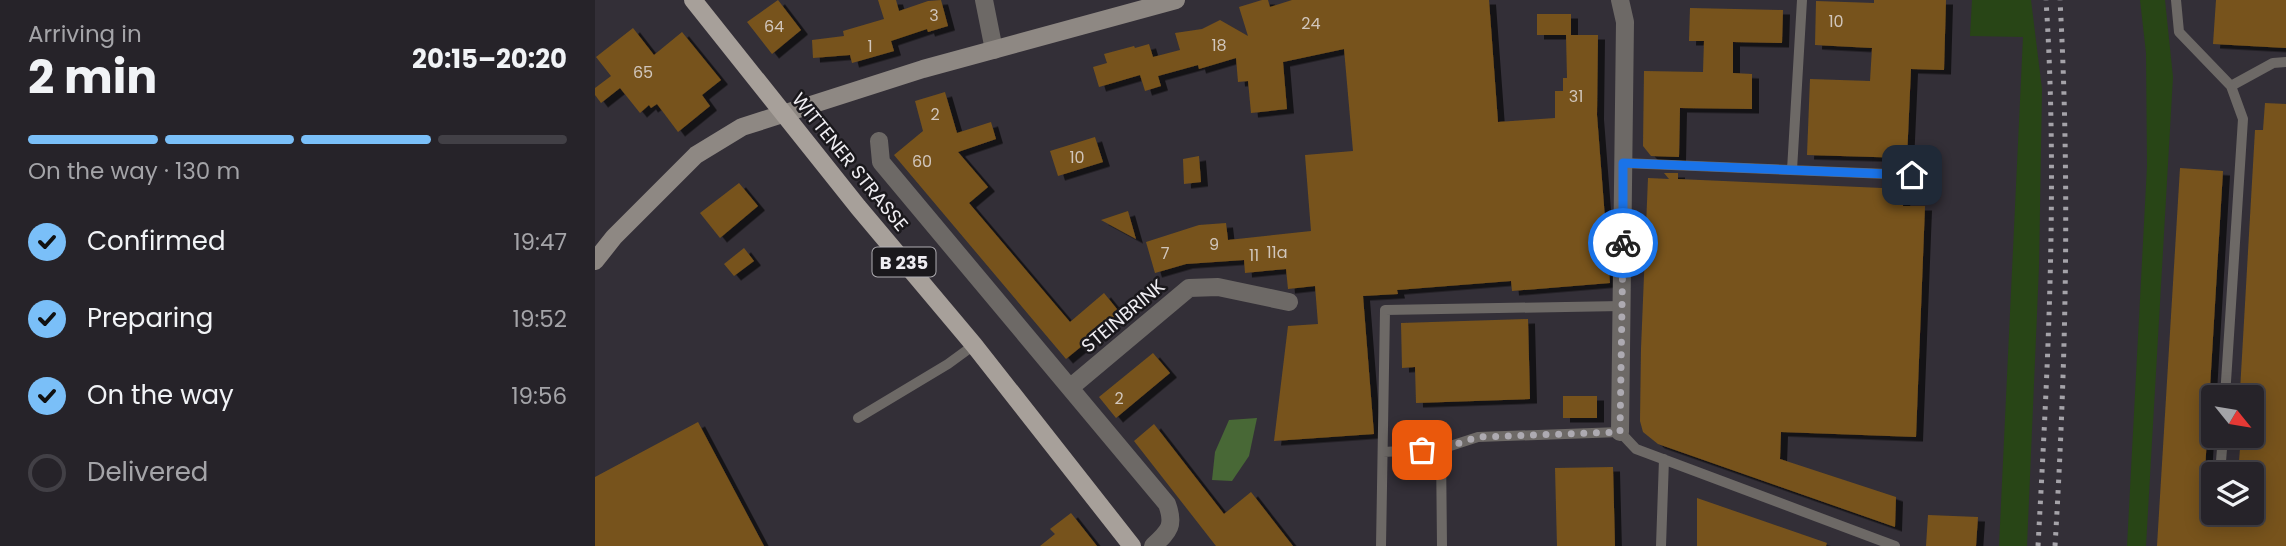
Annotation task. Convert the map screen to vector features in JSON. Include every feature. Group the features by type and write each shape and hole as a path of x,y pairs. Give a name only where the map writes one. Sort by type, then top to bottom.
{"main road":[{"path":"595,261 614,237 696,155 742,127 786,115 828,98 1176,0"},
{"name":"WITTENER STRASSE","path":"699,2 744,65 974,345 1132,546"}],"street":[{"path":"984,0 994,50"},
{"path":"1620,0 1625,22 1620,432"},
{"name":"WITTENER STRASSE","path":"880,141 881,162 1167,504 1172,517 1168,533 1153,546"},
{"name":"STEINBRINK","path":"1071,387 1189,288 1218,287 1289,302"}],"lane":[{"path":"1792,170 1802,0"},
{"path":"2176,0 2179,32 2231,86 2243,119 2226,385"},
{"path":"2231,86 2273,63 2286,62"},
{"path":"1623,163 1912,175"},
{"path":"1381,546 1385,310 1622,306"},
{"path":"858,418 948,364 974,345"},
{"path":"1383,452 1441,449 1478,437 1620,432 1636,449 1895,546"},
{"path":"1441,449 1442,546"},
{"path":"1661,546 1664,459"}],"green space":[{"path":"1972,0 2031,0 2042,89 2039,267 2027,546 1999,546 2023,37 1970,36"},
{"path":"2140,0 2165,0 2173,77 2146,546 2127,546 2147,166 2146,53"},
{"path":"1257,418 1249,456 1232,481 1212,480 1215,452 1229,420"}],"building":[{"path":"778,0 801,30 772,54 747,22"},
{"path":"878,0 896,0 899,11 928,1 941,0 948,26 928,32 927,29 891,41 894,51 852,63 850,55 813,58 812,40 844,36 843,31 884,19"},
{"path":"1268,0 1270,7 1292,0 1489,0 1498,122 1555,118 1555,91 1563,91 1563,78 1567,78 1566,35 1598,35 1597,115 1610,283 1512,291 1511,281 1397,290 1398,294 1363,296 1374,434 1274,441 1288,326 1318,324 1315,286 1288,289 1286,269 1245,273 1244,260 1186,264 1155,273 1146,242 1199,225 1226,223 1228,240 1311,231 1305,155 1353,151 1344,49 1283,62 1287,109 1251,113 1248,81 1238,82 1236,58 1199,69 1198,65 1158,76 1161,86 1145,91 1140,75 1099,87 1093,67 1107,63 1104,54 1134,46 1135,48 1149,44 1153,57 1180,50 1175,33 1202,29 1220,20 1248,36 1239,7"},
{"path":"1874,0 1946,0 1944,70 1911,69 1907,158 1807,155 1810,79 1870,81 1872,48 1815,45 1816,1 1874,3"},
{"path":"2216,0 2286,0 2286,48 2213,44"},
{"path":"1690,8 1783,10 1782,43 1733,42 1733,73 1752,74 1752,109 1680,108 1679,157 1651,156 1643,146 1644,71 1703,72 1704,41 1689,41"},
{"path":"1537,14 1571,14 1571,35 1537,35"},
{"path":"633,28 654,55 682,32 721,80 702,95 710,106 678,132 657,104 651,108 649,105 640,113 620,88 601,103 595,95 595,88 611,76 596,57"},
{"path":"945,92 957,133 991,122 996,139 958,152 988,187 969,203 1070,322 1104,293 1121,314 1066,359 894,155 923,131 915,101"},
{"path":"2265,103 2286,104 2286,546 2157,546 2180,168 2223,171 2210,385 2201,385 2201,448 2206,448 2206,462 2201,462 2201,525 2264,525 2264,462 2239,462 2240,448 2265,448 2265,385 2240,385 2255,130 2263,130"},
{"path":"1095,137 1103,162 1058,176 1050,151"},
{"path":"1199,156 1201,182 1184,184 1183,159"},
{"path":"1664,173 1678,173 1678,179 1904,189 1903,206 1925,206 1916,437 1781,432 1780,459 1896,497 1895,527 1658,444 1643,432 1640,421 1641,349 1648,178 1669,179"},
{"path":"739,183 758,206 720,238 700,213"},
{"path":"1128,211 1136,239 1101,220"},
{"path":"744,248 754,261 734,276 724,264"},
{"path":"1528,319 1530,399 1416,403 1415,367 1402,368 1401,323"},
{"path":"1153,353 1170,373 1116,418 1099,397"},
{"path":"1563,396 1597,396 1597,418 1563,418"},
{"path":"698,422 764,546 595,546 595,477"},
{"path":"1154,424 1224,514 1251,492 1293,546 1216,546 1134,441"},
{"path":"1613,467 1615,546 1557,546 1555,468"},
{"path":"1697,498 1827,543 1826,546 1697,546"},
{"path":"1071,513 1097,546 1040,546 1055,534 1050,529"},
{"path":"1928,515 1978,517 1976,546 1926,546"}],"railway":[{"path":"2038,546 2048,341 2051,205 2050,68 2046,0"},
{"path":"2055,546 2062,410 2066,205 2060,0"}],"way so far":[{"path":"1422,450 1441,449 1478,437 1620,432 1623,243"}],"route":[{"path":"1623,243 1623,163 1912,175"}]}
